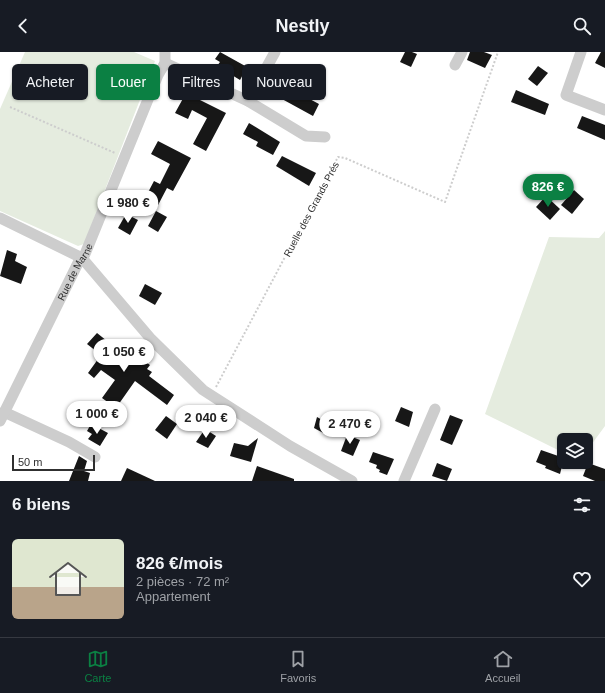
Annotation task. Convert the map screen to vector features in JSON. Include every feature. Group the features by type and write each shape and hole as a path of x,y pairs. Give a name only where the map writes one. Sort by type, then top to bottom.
{"street":[{"path":"248,101 275,52"},
{"path":"455,65 462,52"},
{"path":"581,52 566,95 605,110"},
{"path":"165,57 248,101 306,136 325,137"},
{"name":"Rue de Marne","path":"2,416 82,258 86,254 165,57"},
{"path":"0,218 82,258 151,339 211,396 290,446 352,481"},
{"path":"404,481 435,409"},
{"path":"2,416 69,442 95,457"}],"path":[{"name":"Ruelle des Grands Prés","path":"211,396 229,365 338,157 345,158 445,202 498,52"},
{"path":"10,107 126,157"}],"shaded area":[{"path":"25,52 134,52 155,61 154,64 96,64 96,100 140,100 84,244 78,246 0,211 0,109 12,82 12,100 88,100 88,64 20,64"},
{"path":"605,231 605,426 593,442 593,433 557,433 557,450 485,414 549,237 599,238"}],"building":[{"path":"220,52 242,64 242,76 240,80 234,76 234,64 218,64 220,62 215,59"},
{"path":"405,52 417,54 411,67 400,62"},
{"path":"470,52 484,52 492,55 485,68 467,60"},
{"path":"601,52 605,52 605,68 595,63"},
{"path":"538,66 548,73 537,86 528,79"},
{"path":"516,90 549,104 545,115 511,102"},
{"path":"182,100 200,100 226,113 206,151 193,144 207,118 192,110 188,119 175,113"},
{"path":"284,100 312,100 319,104 313,116"},
{"path":"582,116 605,125 605,140 577,128"},
{"path":"249,123 280,142 273,155 256,146 258,142 243,134"},
{"path":"158,141 191,158 173,191 167,188 157,207 144,200 154,181 160,184 170,164 151,154"},
{"path":"282,156 316,173 309,186 276,166"},
{"path":"574,190 584,199 572,214 561,205"},
{"path":"546,196 560,209 550,220 536,207"},
{"path":"156,211 167,217 158,232 148,226"},
{"path":"126,214 138,220 130,235 118,228"},
{"path":"7,250 17,254 15,261 27,267 21,284 0,276"},
{"path":"145,284 162,293 155,305 139,296"},
{"path":"97,333 117,349 112,355 129,356 138,362 140,358 150,365 147,369 152,372 149,376 174,395 167,405 135,381 116,408 102,398 115,380 101,370 94,378 88,373 101,355 87,344"},
{"path":"401,407 413,412 409,427 395,421"},
{"path":"450,415 463,420 452,445 440,440"},
{"path":"166,416 177,424 167,439 155,430"},
{"path":"317,417 331,425 327,435 314,428"},
{"path":"91,424 108,433 100,446 88,439 92,434 87,431"},
{"path":"205,429 216,436 208,448 196,442"},
{"path":"347,435 360,440 353,456 341,451"},
{"path":"258,438 251,462 230,456 234,443 248,446"},
{"path":"541,450 557,456 557,469 561,469 560,474 545,468 546,466 536,462"},
{"path":"373,452 394,459 387,475 379,472 380,470 376,468 377,465 369,462"},
{"path":"79,456 87,461 84,471 90,473 88,481 69,481"},
{"path":"437,463 452,469 447,481 432,476"},
{"path":"593,465 605,469 605,481 595,481 583,476 586,469 593,469"},
{"path":"257,466 294,479 294,481 252,481"},
{"path":"127,468 155,481 121,481"}]}
